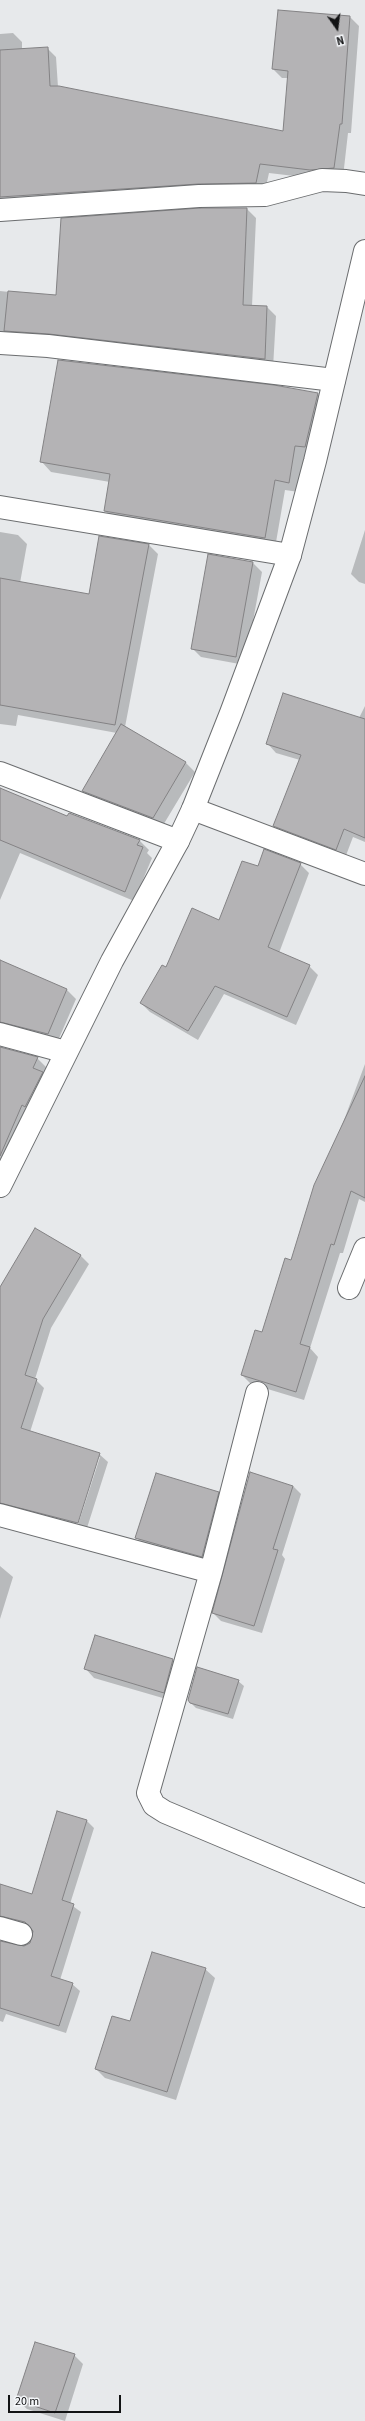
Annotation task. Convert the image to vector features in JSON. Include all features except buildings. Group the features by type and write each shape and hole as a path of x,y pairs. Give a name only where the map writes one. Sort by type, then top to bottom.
{"street":[{"path":"0,210 199,196 265,195 322,180 346,181 365,184"},
{"path":"0,1186 112,961 178,841 193,809 290,555 365,251"},
{"path":"0,343 48,346 334,380"},
{"path":"0,507 290,555"},
{"path":"0,773 178,841"},
{"path":"193,809 365,874"},
{"path":"0,1034 66,1052"},
{"path":"349,1288 365,1249"},
{"path":"257,1393 211,1572 148,1793 154,1805 165,1812 365,1896"},
{"path":"0,1515 211,1572"},
{"path":"0,1928 22,1934"}]}
